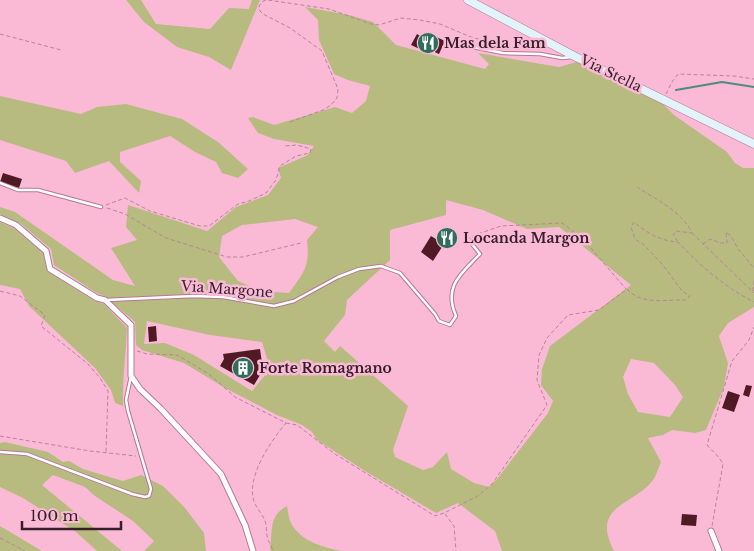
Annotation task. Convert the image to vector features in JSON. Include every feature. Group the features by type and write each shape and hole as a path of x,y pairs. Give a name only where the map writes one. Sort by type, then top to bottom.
{"main road":[{"name":"Via Stella","path":"468,0 754,144"}],"street":[{"name":"Via Margone","path":"0,218 16,225 46,252 50,269 97,298 105,300 131,325 131,376"},
{"path":"131,376 140,389 161,409 220,474 245,525 253,551"},
{"path":"711,531 720,551"}],"lane":[{"path":"447,42 503,53 540,54 562,58 576,56"},
{"path":"0,183 18,190 38,190 101,207"},
{"name":"Via Margone","path":"105,300 193,296 223,297 274,306 294,301 338,277 381,266 400,273 435,314 439,322 450,325 456,316 451,305 452,286 480,254 467,238"},
{"name":"Via Margone","path":"0,452 27,454 132,494 144,497 149,496 151,489 126,400 131,376"}],"path":[{"path":"290,122 323,110 331,105 337,98 338,89 322,51 260,11 259,6 268,0 329,8 370,24 379,25 402,18 420,20 440,24 471,37 499,45 531,48 540,54"},
{"path":"0,34 61,50"},
{"path":"664,99 678,74 734,76 754,79"},
{"path":"101,207 125,198 150,211 200,226 209,226 238,204 266,193 276,180 280,166 296,156 310,153 312,149 297,145 284,146"},
{"path":"637,187 688,224 692,233 702,244 753,292"},
{"path":"101,207 125,214 166,238 227,256 243,257 301,243"},
{"path":"467,238 501,226 562,223 583,240 623,283 626,290 642,300 686,300 690,296 682,291 663,265 635,238 632,227 634,222 645,232 658,238 668,242 678,242"},
{"path":"692,233 676,231 673,235 702,265 754,302"},
{"path":"702,244 710,239 727,243 726,232 754,268"},
{"path":"753,292 754,281"},
{"path":"131,349 147,354 177,355 210,374 234,397 286,423 297,425 335,454 435,516 478,496 492,484 547,405 537,380 539,355 547,338 568,315 599,310 626,290"},
{"path":"0,291 20,296 45,315 41,326 88,364 100,378 108,391 106,453"},
{"path":"711,531 723,464 720,457 713,453 707,445 732,361 749,340 754,327"},
{"path":"272,551 267,538 266,522 255,503 253,495 254,484 262,455 272,439 286,423"},
{"path":"0,436 142,457"},
{"path":"444,513 454,526 456,551"},
{"path":"0,538 25,551"}],"green space":[{"path":"126,0 141,0 156,24 210,29 229,8 249,9 252,0 260,0 231,70 209,57 177,47 144,22"},
{"path":"305,7 349,15 373,22 396,45 485,69 489,64 478,53 559,67 580,61 661,102 674,115 727,152 735,163 743,168 754,168 754,307 728,323 719,336 728,363 724,387 706,430 695,433 672,430 663,435 648,438 661,462 655,477 647,487 611,514 607,523 608,535 614,551 502,551 495,531 458,503 436,513 317,440 312,432 302,425 277,415 225,388 184,363 142,350 136,345 135,322 106,297 95,292 54,265 51,249 20,223 0,214 0,207 15,212 113,280 135,286 111,248 137,240 126,227 128,205 207,231 236,207 268,195 281,178 278,168 308,155 314,146 274,139 258,133 248,118 253,117 274,125 335,107 352,113 366,101 370,86 334,74 319,40 318,20","holes":["446,200 483,210 527,229 559,227 631,285 550,346 542,369 541,385 553,401 548,413 489,487 474,483 451,469 447,452 433,467 423,470 395,457 393,450 408,406 340,346 335,352 324,341 345,315 347,300 390,260 390,230 446,215","295,219 318,227 307,240 308,257 305,269 289,293 261,291 238,281 219,257 222,236 242,225","147,321 210,335 262,342 270,369 252,391 194,355 165,343 144,344","631,359 654,363 675,385 683,397 670,417 638,412 628,394 623,377"]},
{"path":"0,96 81,114 97,107 126,104 182,119 218,142 248,169 238,178 222,173 216,162 195,152 170,136 120,152 120,162 141,181 139,193 109,161 75,173 66,161 0,140"},
{"path":"0,222 15,229 43,253 47,271 95,301 104,304 127,328 123,406 115,403 111,390 95,368 29,306 20,289 0,285"},
{"path":"5,442 48,452 63,462 69,461 83,469 123,481 141,475 163,486 185,508 204,533 206,551 144,551 154,541 133,521 95,496 85,487 53,475 42,485 122,551 97,551 76,532 23,498 0,487 0,443"},
{"path":"287,506 291,523 302,536 320,545 341,551 271,551 272,524 277,514"},
{"path":"0,526 42,551 0,551"}],"building":[{"name":"Mas dela Fam","path":"426,32 445,41 439,54 426,48 424,51 411,45 417,34 423,38"},
{"path":"3,173 22,179 19,188 0,182"},
{"path":"431,236 444,244 433,261 421,252"},
{"path":"156,326 157,341 149,342 148,327"},
{"name":"Forte Romagnano","path":"260,349 263,370 254,385 220,366 224,359 223,354"},
{"path":"746,385 752,386 749,397 743,395"},
{"path":"728,391 740,395 734,412 722,408"},
{"path":"682,514 697,515 696,526 681,525"}],"waterway":[{"path":"676,90 722,82 754,87"}],"place":[{"name":"Mas dela Fam","path":"428,43"},
{"name":"Locanda Margon","path":"447,238"},
{"name":"Forte Romagnano","path":"243,368"}]}
